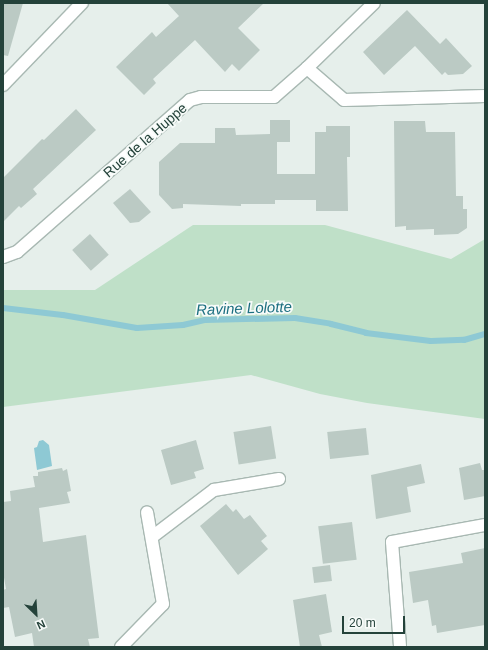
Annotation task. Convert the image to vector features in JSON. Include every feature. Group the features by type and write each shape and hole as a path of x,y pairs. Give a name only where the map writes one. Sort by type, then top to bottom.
{"street":[{"path":"3,85 82,3"},
{"name":"Rue de la Huppe","path":"3,257 17,252 190,100 201,97 274,97 307,68 374,3"},
{"path":"307,68 344,100 485,96"},
{"path":"152,537 214,490 280,479"},
{"path":"121,647 163,604 147,512"},
{"path":"400,647 392,542 485,526"}],"green space":[{"path":"193,225 325,225 451,259 485,239 485,419 367,403 320,394 251,375 3,407 3,290 95,290"}],"water":[{"path":"43,440 49,445 52,466 37,470 34,448 37,447 39,441"}],"building":[{"path":"3,3 23,3 8,56 3,55"},
{"path":"167,3 264,3 238,28 260,50 239,71 232,64 225,72 195,40 153,79 156,83 144,95 116,67 152,32 156,37 179,16"},
{"path":"407,10 440,44 446,38 472,66 463,74 448,75 445,72 442,75 415,46 384,75 363,52"},
{"path":"76,109 96,130 33,189 37,194 21,208 19,206 3,222 3,178 42,139 44,140"},
{"path":"270,120 290,120 290,142 277,142 277,174 315,174 315,132 326,132 326,126 350,126 350,157 347,157 348,211 316,211 316,200 275,200 275,204 241,204 241,206 183,204 183,208 172,209 159,195 159,162 180,143 215,143 215,128 235,128 236,135 270,134"},
{"path":"394,121 425,121 426,132 455,132 456,196 463,196 463,209 467,209 467,228 458,234 434,235 434,229 406,230 406,226 395,227"},
{"path":"130,189 151,212 139,222 130,223 113,203"},
{"path":"90,234 109,255 91,271 72,250"},
{"path":"271,426 276,459 239,465 233,432"},
{"path":"366,428 369,455 330,459 327,432"},
{"path":"196,440 204,469 194,472 196,478 171,485 161,450"},
{"path":"480,463 482,470 485,470 485,496 464,500 459,468"},
{"path":"421,464 425,483 407,487 411,512 376,519 371,475"},
{"path":"62,468 63,471 67,469 71,491 67,492 70,503 39,508 43,542 86,535 99,638 88,639 90,647 34,647 32,633 15,637 9,607 3,608 3,590 6,589 3,572 3,502 11,501 10,491 35,487 33,476 38,476 38,472"},
{"path":"226,504 233,512 236,509 244,519 250,515 267,536 261,541 268,549 238,575 200,526"},
{"path":"352,522 357,560 323,564 318,526"},
{"path":"485,548 485,625 437,633 436,625 432,626 428,600 413,603 409,572 463,563 461,553"},
{"path":"330,565 332,581 314,583 312,567"},
{"path":"326,594 332,632 319,635 322,647 300,647 293,600"}],"waterway":[{"name":"Ravine Lolotte","path":"3,308 63,315 137,328 183,325 205,320 295,318 331,324 366,333 431,341 464,340 485,334"}]}
